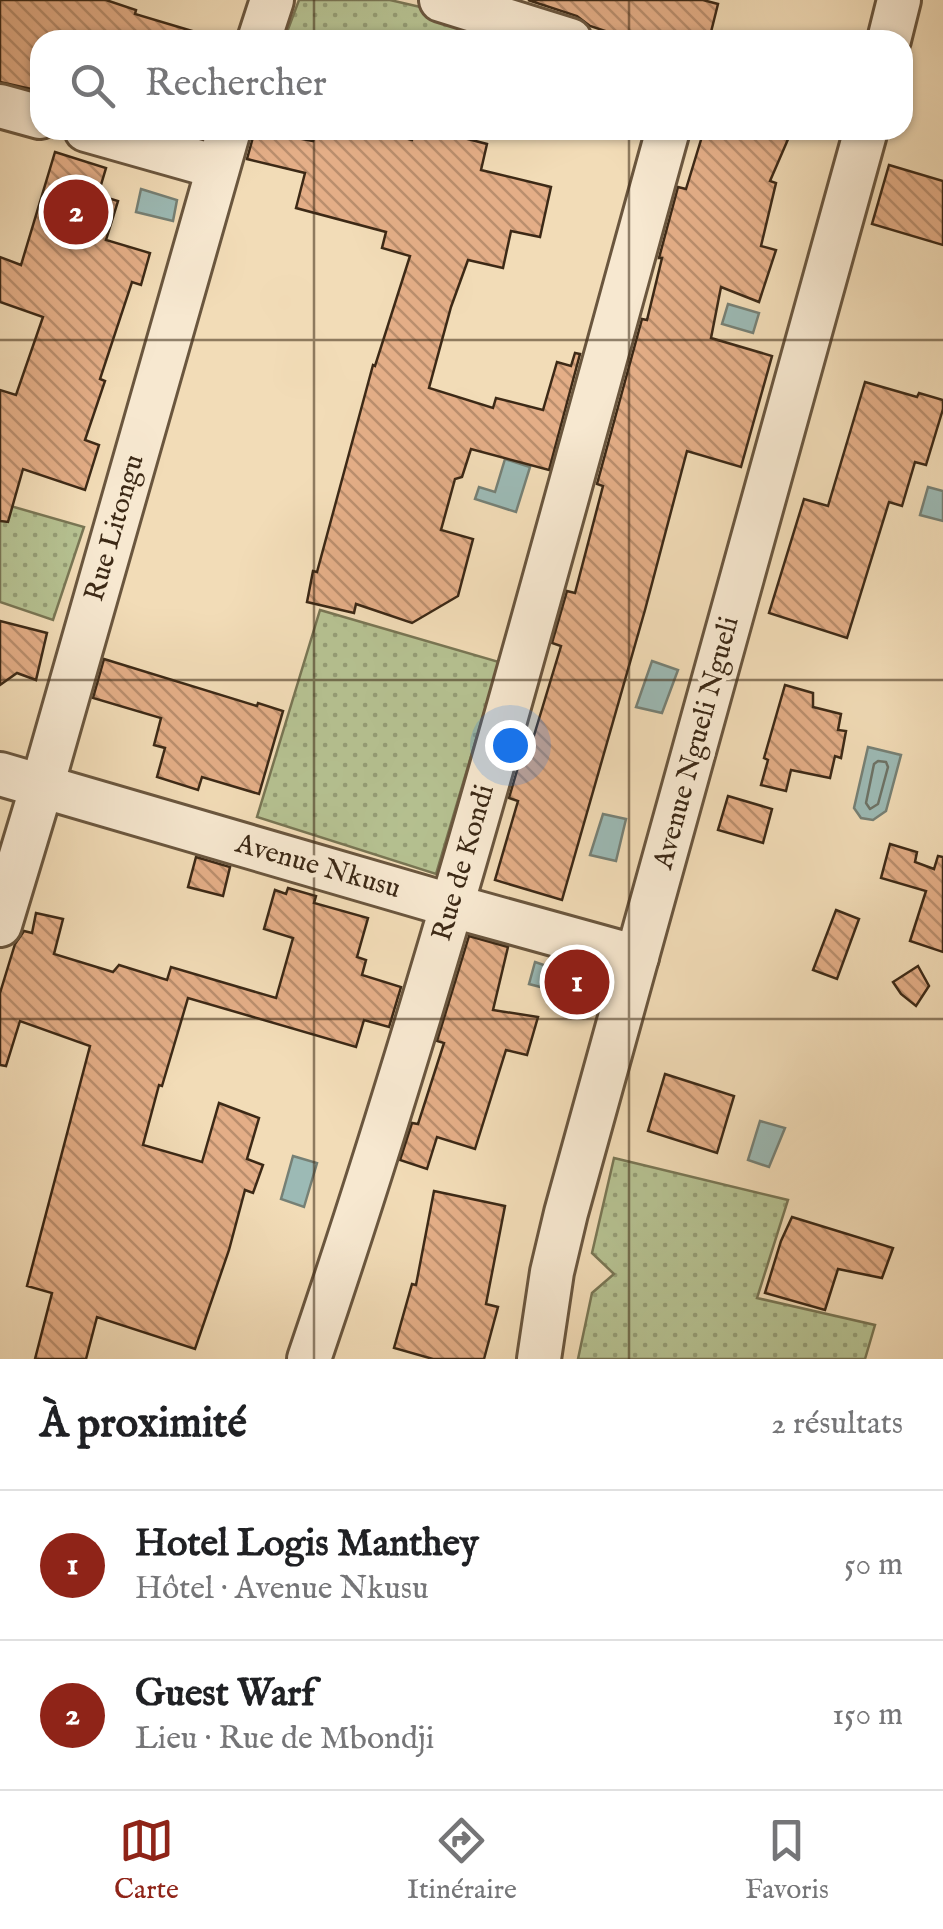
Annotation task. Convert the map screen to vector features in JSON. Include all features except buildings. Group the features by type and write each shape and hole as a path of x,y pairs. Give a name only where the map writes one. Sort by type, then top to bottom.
{"street":[{"path":"262,30 272,0"},
{"path":"441,0 551,23"},
{"path":"892,30 899,0"},
{"path":"0,106 30,114"},
{"path":"158,140 223,149"},
{"name":"Rue de Kondi","path":"309,1359 364,1200 453,906 665,140"},
{"name":"Avenue Ngueli Ngueli","path":"539,1359 562,1228 863,140"},
{"name":"Rue Litongu","path":"0,925 223,149"},
{"name":"Avenue Nkusu","path":"0,774 638,957"}],"green space":[{"path":"299,0 390,0 468,18 465,30 288,30"},
{"path":"0,503 84,527 53,620 0,602"},
{"path":"320,610 499,662 436,874 257,817"},
{"path":"614,1158 788,1200 757,1298 875,1325 865,1359 578,1359 592,1293 614,1274 592,1253"}],"water":[{"path":"141,189 177,200 173,221 136,212"},
{"path":"728,304 759,313 753,333 722,324"},
{"path":"505,459 530,467 516,512 475,499 479,487 495,492"},
{"path":"928,487 943,491 943,521 920,515"},
{"path":"652,661 678,670 662,713 636,707"},
{"path":"868,747 901,755 886,811 873,820 861,818 854,808"},
{"path":"603,814 626,819 616,861 590,855"},
{"path":"535,962 579,977 575,996 529,984"},
{"path":"760,1121 785,1128 769,1167 748,1160"},
{"path":"293,1156 317,1163 304,1207 281,1199"}],"place":[{"name":"Guest Warf","path":"76,212"},
{"name":"Hotel Logis Manthey","path":"577,982"}]}
